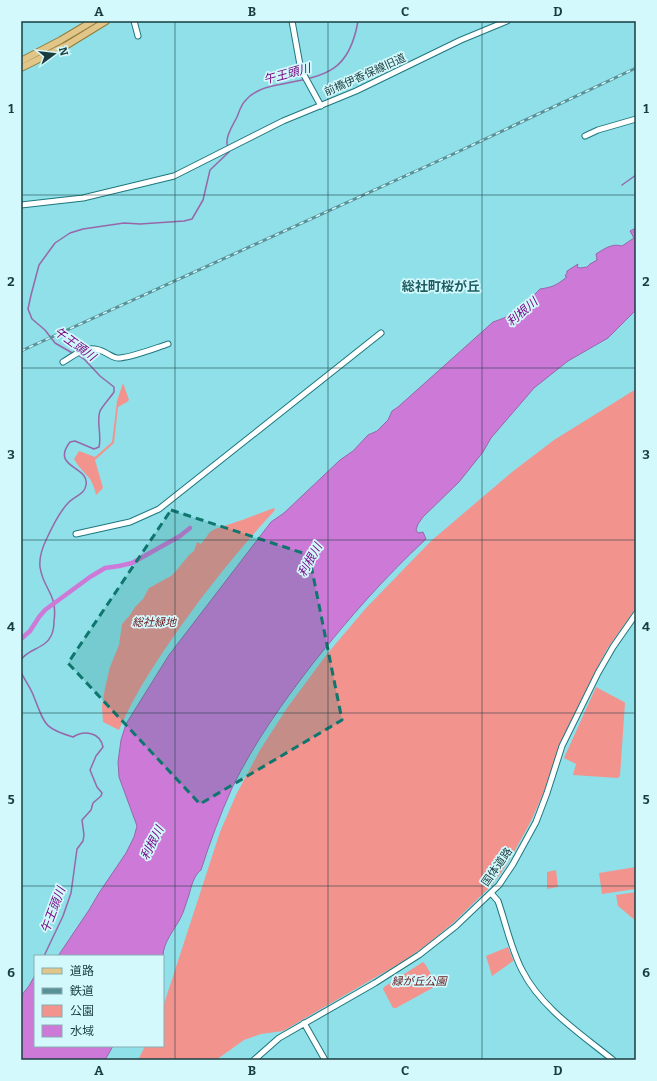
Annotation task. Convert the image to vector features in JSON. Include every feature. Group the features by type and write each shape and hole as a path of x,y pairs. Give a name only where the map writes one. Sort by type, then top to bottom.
{"main road":[{"path":"21,61 93,21"},
{"path":"21,68 68,45 106,21"}],"street":[{"path":"134,21 138,36"},
{"path":"292,21 299,60 304,75 321,106"},
{"name":"前橋伊香保線旧道","path":"21,205 83,198 162,180 182,173 283,121 321,106 421,61 461,40 507,21"},
{"path":"585,136 598,130 636,119"},
{"path":"76,534 130,522 159,509 381,333"},
{"path":"63,362 88,349 95,348 113,357 120,358 168,344"},
{"name":"国体道路","path":"254,1060 279,1038 375,983 419,955 456,926 492,893 505,876 536,822 562,746 598,673 613,647 636,614"},
{"path":"492,893 498,901 519,965 532,987 548,1007 613,1060"},
{"path":"304,1023 325,1060"}],"highlighted area":[{"path":"171,510 309,555 342,720 200,804 68,663"}],"green space":[{"path":"123,383 129,400 118,407 114,443 95,460 103,488 96,495 90,479 74,459 79,451 95,457 112,442 117,401"},
{"path":"636,389 636,608 607,649 590,682 559,748 544,792 530,823 501,873 490,887 453,923 425,946 402,962 283,1031 261,1034 244,1040 216,1060 138,1060 144,1047 164,1047 164,1004 220,832 236,795 260,750 287,708 327,654 366,608 431,541 512,472 554,440"},
{"name":"総社緑地","path":"274,508 275,510 240,550 196,605 158,659 133,701 119,730 103,722 102,706 105,688 110,667 119,645 122,624 143,599 149,588 171,576 194,551 197,542 201,544 210,532"},
{"path":"596,687 625,703 620,776 618,778 573,775 576,764 564,758"},
{"path":"636,867 636,889 602,894 599,873"},
{"path":"556,870 558,887 547,889 547,872"},
{"path":"636,892 636,921 618,906 616,895"},
{"path":"508,947 513,961 492,976 486,956"},
{"name":"緑が丘公園","path":"423,962 436,983 436,986 396,1008 393,1008 383,989 384,987"}],"water":[{"name":"利根川","path":"636,228 636,310 608,338 568,361 534,388 491,438 483,452 459,482 423,517 416,530 418,533 423,532 426,539 396,568 354,614 291,692 259,739 232,788 215,829 201,870 193,881 183,913 167,941 163,955 59,955 126,853 134,837 137,826 119,777 118,762 121,740 126,724 169,655 271,522 284,513 340,460 353,451 368,435 377,431 388,420 392,411 493,322 504,318 528,305 533,301 533,296 540,289 554,286 567,277 565,276 567,271 578,264 577,267 587,267 597,260 596,254 602,250 615,245 622,246 634,238 630,231"},
{"path":"34,977 34,1047 112,1047 105,1060 21,1060 21,996"}],"waterway":[{"name":"午王頭川","path":"74,354 55,343 45,330 32,319 28,309 39,265 55,243 70,233 83,229 124,223 140,224 184,221 192,219 203,200 210,170 229,152 227,140 230,130 240,109 248,98 264,88 308,79 332,70 341,62 348,52 354,39 358,21"},
{"path":"622,185 636,175"},
{"name":"午王頭川","path":"21,660 27,653 45,644 52,634 55,612 54,604 42,575 40,567 41,556 54,523 69,502 84,491 86,485 86,479 82,474 67,462 65,451 70,442 75,441 94,449 99,447 100,411 114,392 114,387 78,355"},
{"path":"21,639 30,631 45,610 90,577 105,568 132,563 180,536 190,528"},
{"name":"午王頭川","path":"21,672 43,719 50,728 73,737 87,733 95,735 99,738 103,747 96,756 90,770 97,787 102,793 101,796 93,803 91,810 82,820 84,835 83,841 77,849 71,893 63,916 44,955"}],"railway":[{"path":"21,351 449,156 636,68"}],"district":[{"name":"総社町桜が丘","path":"441,286"}]}
